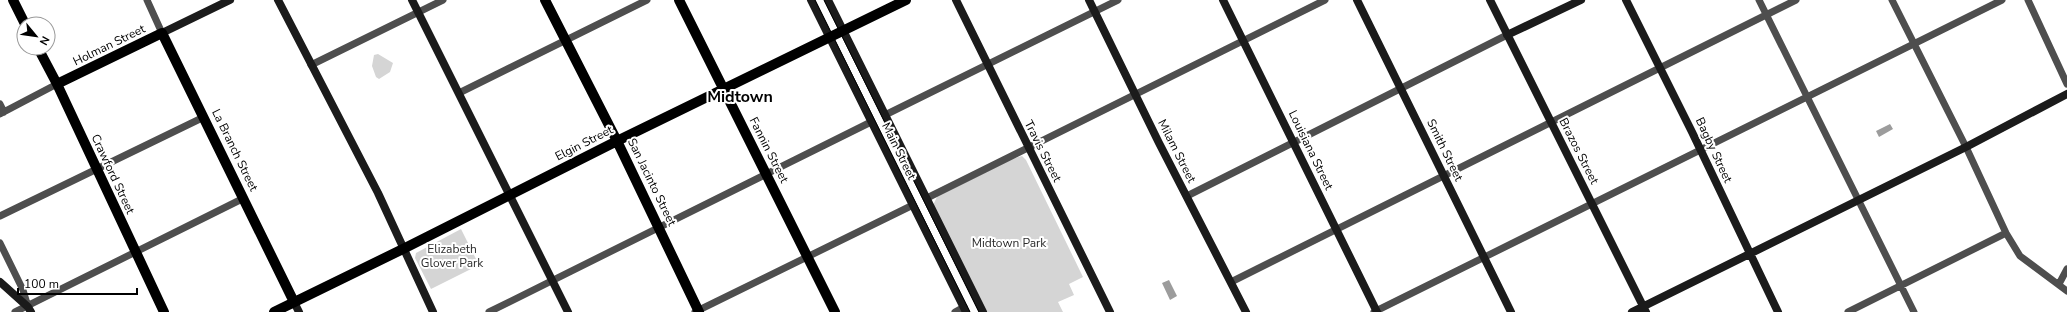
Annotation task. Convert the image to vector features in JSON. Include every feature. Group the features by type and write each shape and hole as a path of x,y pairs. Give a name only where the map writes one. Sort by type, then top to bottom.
{"main road":[{"path":"13,0 21,16"},
{"name":"Holman Street","path":"57,84 230,0"},
{"path":"278,0 311,65 345,126 405,248 417,280 433,312"},
{"path":"412,0 568,312"},
{"name":"San Jacinto Street","path":"545,0 660,227 698,311"},
{"name":"Fannin Street","path":"679,0 767,173 835,312"},
{"name":"Main Street","path":"811,0 965,310"},
{"name":"Main Street","path":"828,0 983,312"},
{"name":"Elgin Street","path":"274,312 617,141 906,0"},
{"name":"Travis Street","path":"956,0 1110,312"},
{"name":"Milam Street","path":"1089,0 1246,312"},
{"name":"Louisiana Street","path":"1223,0 1337,229 1375,312"},
{"name":"Smith Street","path":"1357,0 1511,312"},
{"name":"Brazos Street","path":"1490,0 1645,309"},
{"path":"1507,35 1580,0"},
{"name":"Bagby Street","path":"1626,0 1700,149 1778,312"},
{"name":"La Branch Street","path":"162,33 299,312"},
{"name":"Crawford Street","path":"42,56 57,84 164,312"},
{"path":"1632,312 1645,309 1857,199 1966,147 2067,94"},
{"path":"0,282 29,309"}],"street":[{"name":"La Branch Street","path":"147,0 162,33"},
{"path":"311,65 443,0"},
{"path":"459,93 647,0"},
{"path":"885,115 1118,0"},
{"path":"927,198 1325,0"},
{"path":"1759,0 1914,312"},
{"path":"1231,282 1796,0"},
{"path":"1892,0 1966,147 2006,233 2020,256 2067,291"},
{"path":"1375,312 1806,96 2002,0"},
{"path":"2028,0 2067,84"},
{"path":"1187,196 1507,35"},
{"name":"Holman Street","path":"2,113 57,84"},
{"path":"0,104 2,113"},
{"path":"0,216 97,171 204,117"},
{"path":"490,312 871,122"},
{"path":"15,312 29,309 78,280 244,198"},
{"path":"698,311 913,205"},
{"path":"1848,312 2006,233"},
{"path":"0,243 23,290 29,309"},
{"path":"2059,284 2067,269"},
{"path":"954,312 965,310"}],"green space":[{"path":"378,54 393,63 390,72 379,79 376,77 372,66 374,55"},
{"name":"Midtown Park","path":"1022,156 1026,160 1083,277 1069,284 1074,295 1058,302 1063,312 985,312 934,206 937,197 1012,159"},
{"name":"Elizabeth Glover Park","path":"461,229 479,265 431,289 415,258 416,253"}],"shaded area":[{"path":"1890,124 1893,129 1879,137 1876,131"},
{"path":"1169,280 1177,296 1170,300 1162,283"}],"tram line":[{"path":"815,0 970,312"},
{"path":"824,0 979,312"}],"district":[{"name":"Midtown","path":"740,96"}]}
